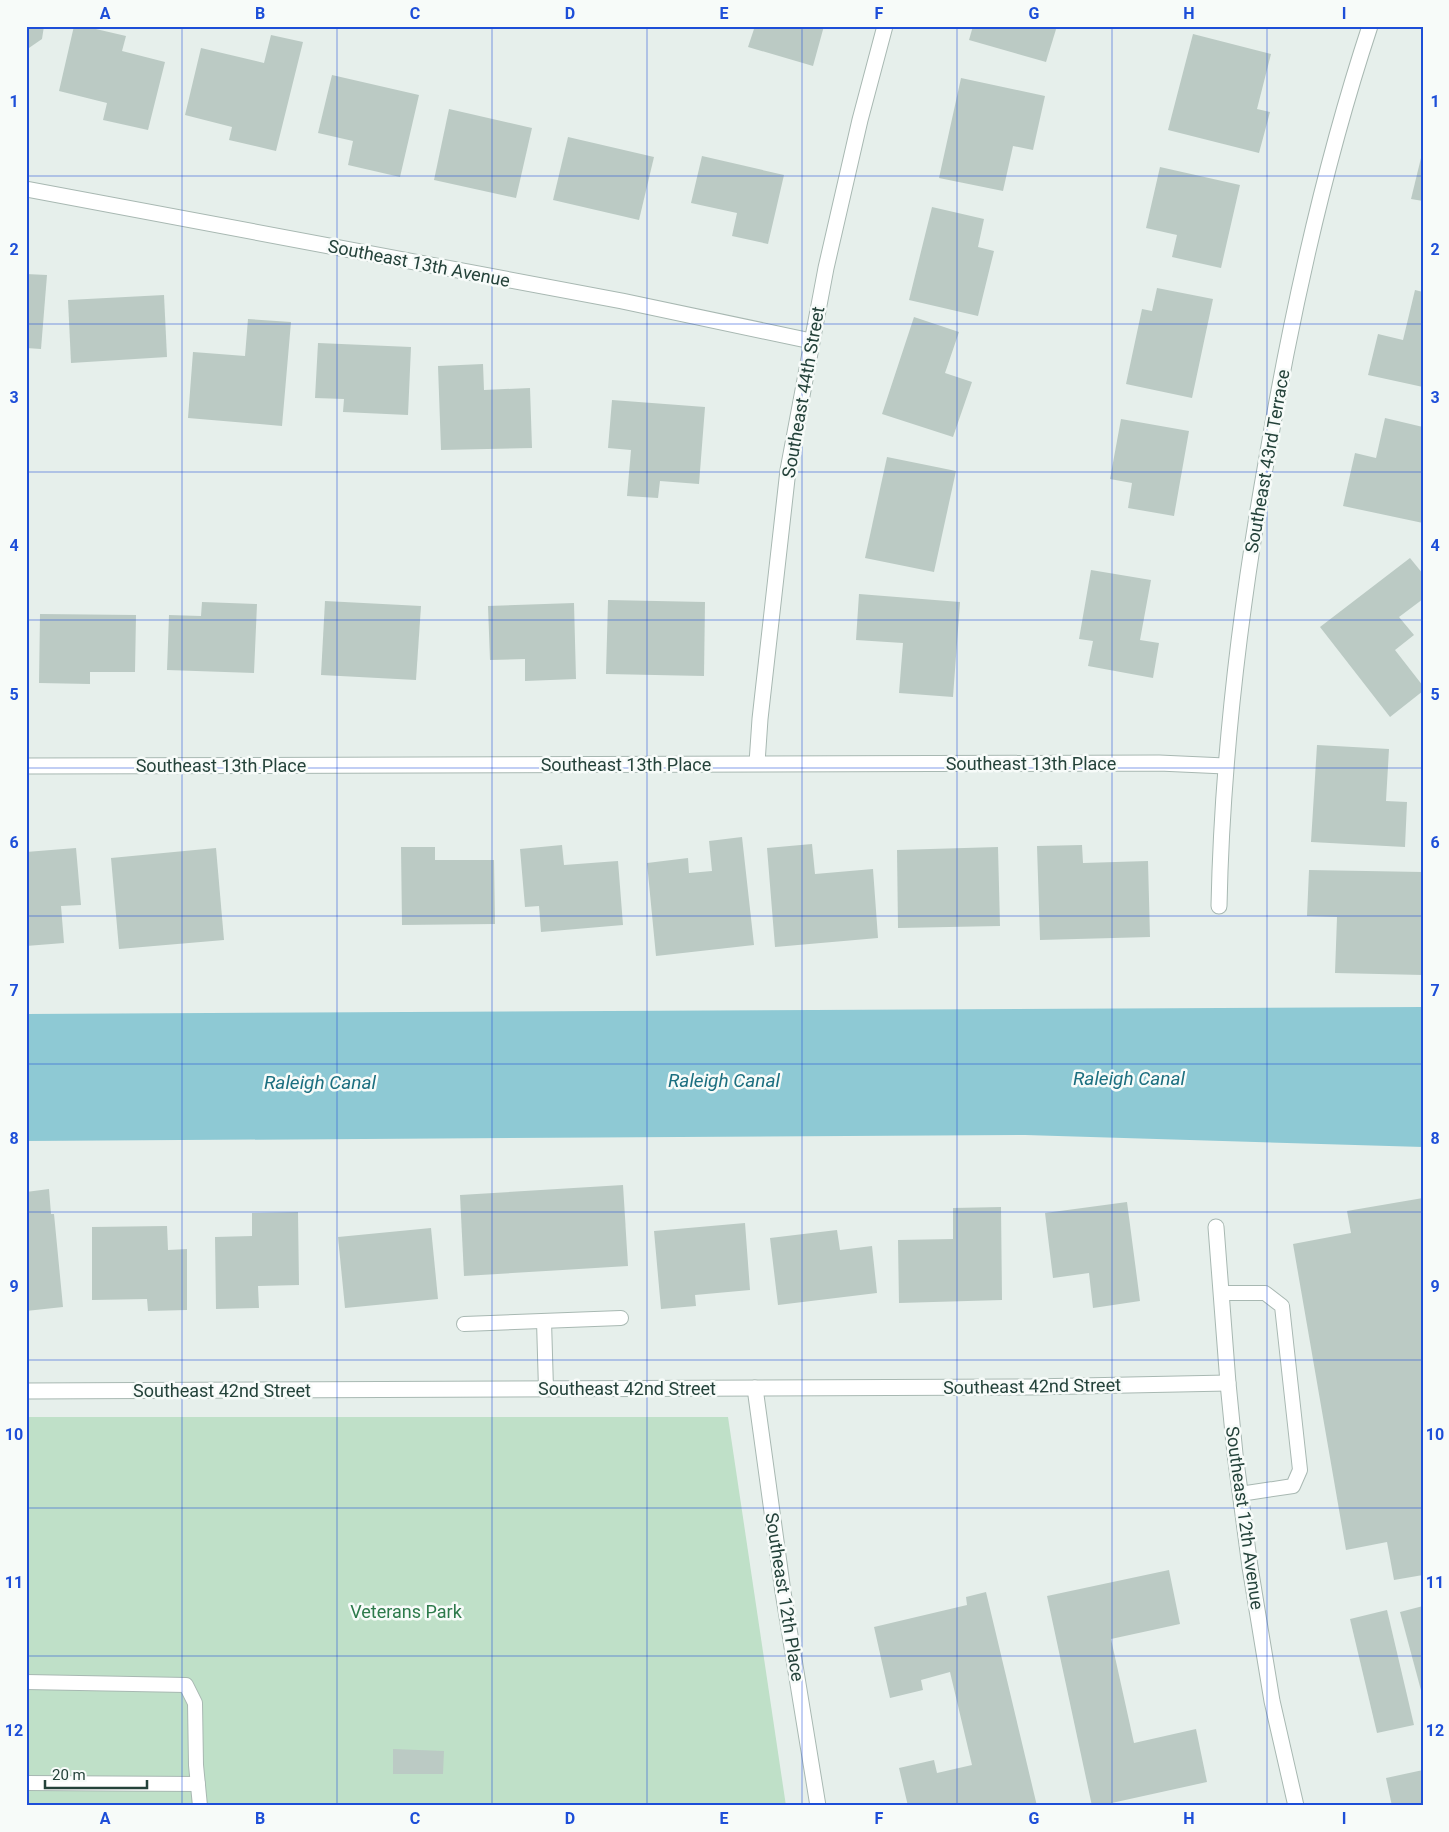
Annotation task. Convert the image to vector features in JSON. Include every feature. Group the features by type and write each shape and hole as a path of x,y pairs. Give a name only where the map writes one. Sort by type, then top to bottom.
{"street":[{"name":"Southeast 44th Street","path":"757,764 760,719 788,470 826,268 860,120 885,26"},
{"name":"Southeast 43rd Terrace","path":"1219,906 1220,848 1231,701 1255,524 1282,369 1316,215 1370,26"},
{"name":"Southeast 13th Avenue","path":"26,189 622,301 811,342"},
{"name":"Southeast 13th Place","path":"26,766 1159,763 1225,766"},
{"name":"Southeast 12th Avenue","path":"1216,1227 1228,1383 1250,1568 1272,1701 1296,1806"},
{"name":"Southeast 42nd Street","path":"26,1391 1030,1388 1228,1383"},
{"name":"Southeast 12th Place","path":"755,1388 783,1592 818,1806"}],"lane":[{"path":"1221,1294 1265,1293 1282,1306 1300,1470 1293,1486 1240,1494"},
{"path":"464,1324 621,1318"},
{"path":"544,1321 546,1389"},
{"path":"26,1682 186,1685 195,1703 200,1806"},
{"path":"26,1783 198,1784"}],"green space":[{"name":"Veterans Park","path":"26,1417 728,1417 786,1806 26,1806"}],"water":[{"name":"Raleigh Canal","path":"1423,1007 1423,1147 1025,1135 26,1141 26,1014"}],"building":[{"path":"26,26 44,26 42,39 26,50"},
{"path":"74,26 83,26 126,36 122,51 165,62 148,130 103,120 107,103 59,91"},
{"path":"747,26 824,26 813,66 748,47 754,29"},
{"path":"973,26 1057,26 1046,62 969,40"},
{"path":"1193,34 1271,54 1257,109 1270,112 1259,153 1168,130"},
{"path":"271,35 303,42 276,151 229,140 232,127 185,115 201,48 264,63"},
{"path":"332,75 419,95 400,177 348,165 353,141 318,133"},
{"path":"961,78 1045,96 1033,150 1013,146 1003,191 939,178"},
{"path":"449,109 532,128 516,198 434,180"},
{"path":"568,137 654,157 639,220 553,200"},
{"path":"702,156 784,175 768,244 732,236 737,213 691,203"},
{"path":"1421,158 1423,158 1423,201 1411,199"},
{"path":"1160,167 1240,185 1221,268 1172,257 1177,235 1146,228"},
{"path":"932,207 984,219 978,247 994,251 978,316 909,300"},
{"path":"26,274 47,275 41,349 26,348"},
{"path":"1157,288 1213,299 1192,398 1126,384 1142,309 1152,311"},
{"path":"1415,290 1423,292 1423,387 1368,375 1378,334 1403,340"},
{"path":"164,295 167,357 71,363 68,300"},
{"path":"914,317 959,332 945,373 972,382 953,437 882,414"},
{"path":"248,319 291,322 282,426 188,418 193,352 245,356"},
{"path":"318,343 411,347 408,415 343,412 344,399 315,398"},
{"path":"483,364 484,390 530,388 532,448 441,450 438,366"},
{"path":"612,400 705,407 699,484 660,481 658,498 627,496 631,450 608,448"},
{"path":"1385,418 1423,427 1423,523 1343,506 1355,453 1376,458"},
{"path":"1121,419 1189,431 1174,516 1128,508 1132,483 1110,479"},
{"path":"887,457 956,471 934,572 865,558"},
{"path":"1410,558 1423,574 1423,599 1399,617 1414,635 1395,650 1423,686 1423,691 1390,717 1320,627"},
{"path":"1091,570 1151,580 1140,640 1159,643 1153,678 1088,666 1093,641 1079,639"},
{"path":"859,594 960,602 953,697 899,693 903,643 856,640"},
{"path":"608,600 705,602 704,676 606,674"},
{"path":"325,601 421,606 416,680 321,675"},
{"path":"202,602 257,604 254,673 167,670 169,615 201,616"},
{"path":"574,603 576,679 525,681 525,659 490,660 488,606"},
{"path":"40,614 136,615 135,672 90,672 90,684 39,683"},
{"path":"1317,745 1389,749 1386,801 1407,802 1405,847 1311,842"},
{"path":"742,837 754,945 656,956 647,863 688,858 689,873 712,871 709,841"},
{"path":"812,844 815,874 873,869 878,938 775,947 767,848"},
{"path":"562,845 564,865 618,861 623,925 541,932 539,906 525,907 520,849"},
{"path":"1082,845 1083,863 1148,861 1150,937 1040,940 1037,846"},
{"path":"401,847 435,847 435,860 494,860 495,924 402,925"},
{"path":"998,847 1000,926 898,928 897,850"},
{"path":"76,848 81,905 61,906 64,943 26,946 26,852"},
{"path":"216,848 224,940 119,949 111,858"},
{"path":"1309,870 1423,872 1423,975 1335,973 1337,917 1307,916"},
{"path":"623,1185 628,1266 464,1276 460,1195"},
{"path":"49,1189 51,1214 54,1214 63,1307 26,1311 26,1192"},
{"path":"1423,1198 1423,1575 1394,1580 1387,1542 1346,1550 1293,1244 1351,1233 1347,1211"},
{"path":"1127,1202 1140,1301 1093,1308 1089,1273 1053,1278 1045,1213"},
{"path":"1001,1207 1002,1300 899,1303 898,1240 953,1239 953,1208"},
{"path":"298,1212 299,1285 258,1286 259,1308 216,1309 215,1237 252,1236 252,1213"},
{"path":"745,1223 750,1290 695,1295 696,1306 661,1309 654,1231"},
{"path":"167,1226 168,1250 187,1249 187,1310 148,1311 147,1299 92,1300 92,1227"},
{"path":"431,1228 438,1299 345,1308 338,1237"},
{"path":"837,1230 840,1250 872,1246 877,1293 778,1305 770,1238"},
{"path":"1169,1570 1180,1624 1111,1639 1134,1743 1196,1729 1207,1782 1092,1806 1047,1596"},
{"path":"986,1592 1037,1806 908,1806 899,1768 934,1760 937,1773 972,1765 950,1672 921,1680 923,1690 890,1698 874,1627 967,1605 966,1597"},
{"path":"1423,1606 1423,1694 1422,1694 1400,1612"},
{"path":"1387,1610 1414,1725 1377,1733 1350,1619"},
{"path":"393,1749 444,1751 443,1774 393,1774"},
{"path":"1423,1770 1423,1806 1392,1806 1386,1778"}]}
